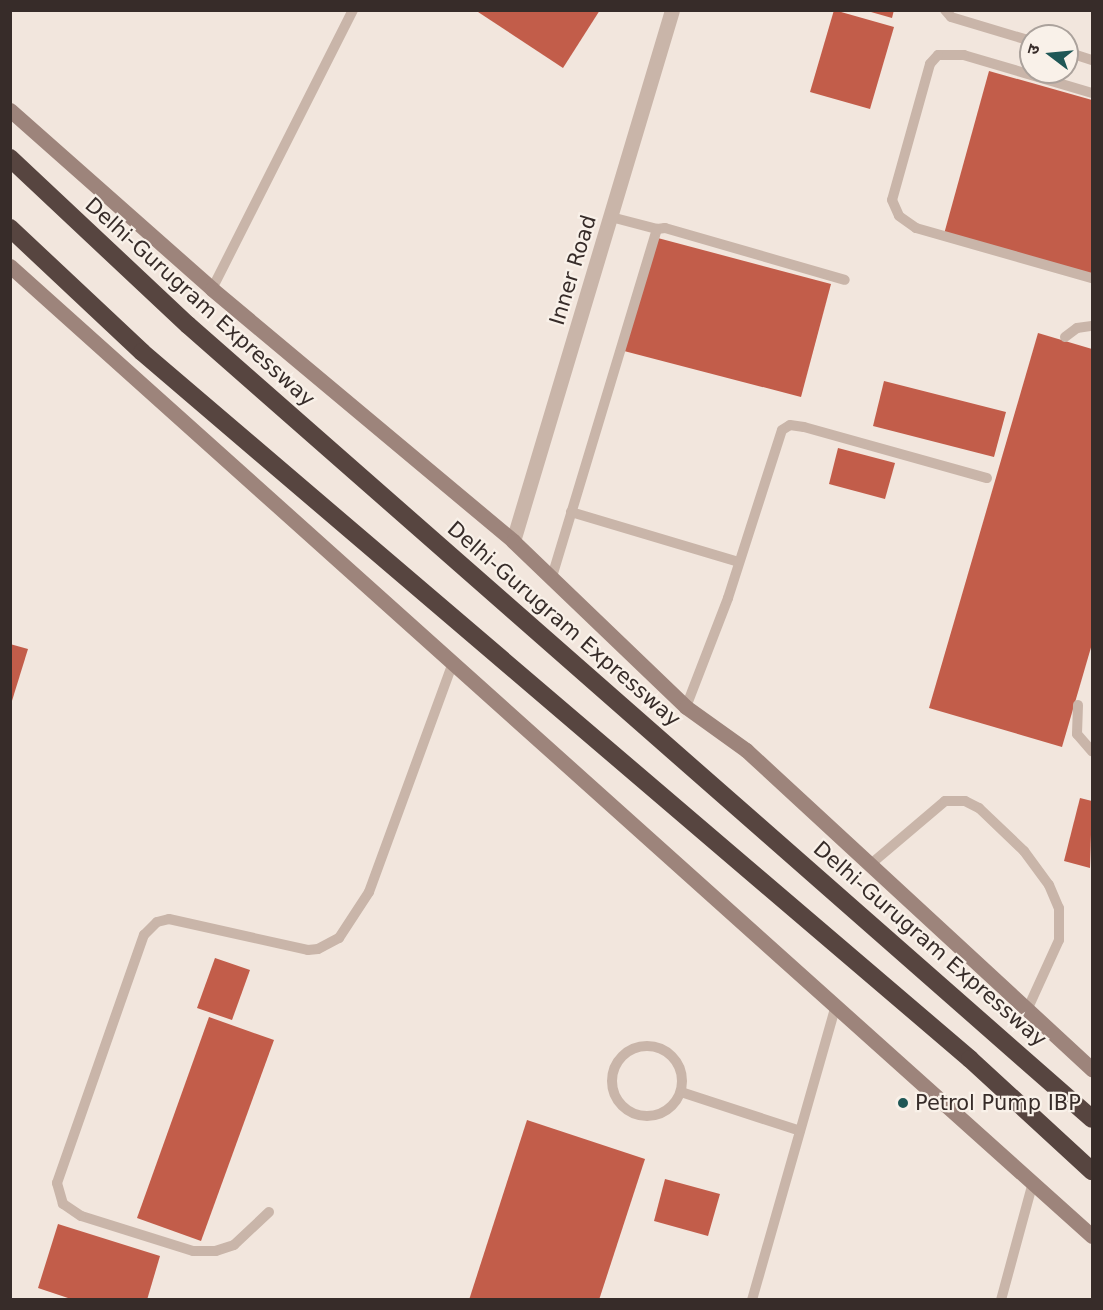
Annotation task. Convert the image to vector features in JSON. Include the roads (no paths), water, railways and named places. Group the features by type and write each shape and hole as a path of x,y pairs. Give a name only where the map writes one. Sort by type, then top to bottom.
{"highway":[{"name":"Delhi-Gurugram Expressway","path":"10,158 188,326 1092,1119"},
{"path":"10,228 142,352 970,1059 1092,1171"}],"main road":[{"path":"10,111 212,289 513,541 551,580 686,707 746,750 1092,1064"},
{"path":"10,266 1092,1236"}],"street":[{"name":"Inner Road","path":"513,541 672,10"}],"lane":[{"path":"212,289 353,10"},
{"path":"945,10 951,17 1019,37"},
{"path":"1092,93 964,55 938,55 930,64 892,200 899,216 916,228 1092,278"},
{"path":"611,217 657,229 665,228 845,280"},
{"path":"551,580 657,229"},
{"path":"1065,337 1077,328 1092,326"},
{"path":"686,707 739,562 777,438 790,425 987,478"},
{"path":"571,512 739,562"},
{"path":"269,1212 234,1245 216,1251 193,1251 81,1216 63,1204 57,1183 144,935 157,922 169,919 308,950 318,949 339,938 369,892 453,663"},
{"path":"1078,705 1077,734 1092,751"},
{"path":"872,863 945,801 965,801 979,808 1024,851 1049,885 1059,908 1059,940 1028,1008"},
{"path":"752,1299 836,1006"},
{"path":"656,1047 666,1051 681,1069 681,1092 666,1112 643,1117 631,1113 615,1096 612,1073 624,1054 634,1048 656,1047"},
{"path":"681,1092 800,1131"},
{"path":"1001,1299 1033,1182"}],"place":[{"name":"Petrol Pump IBP","path":"903,1103"}]}
